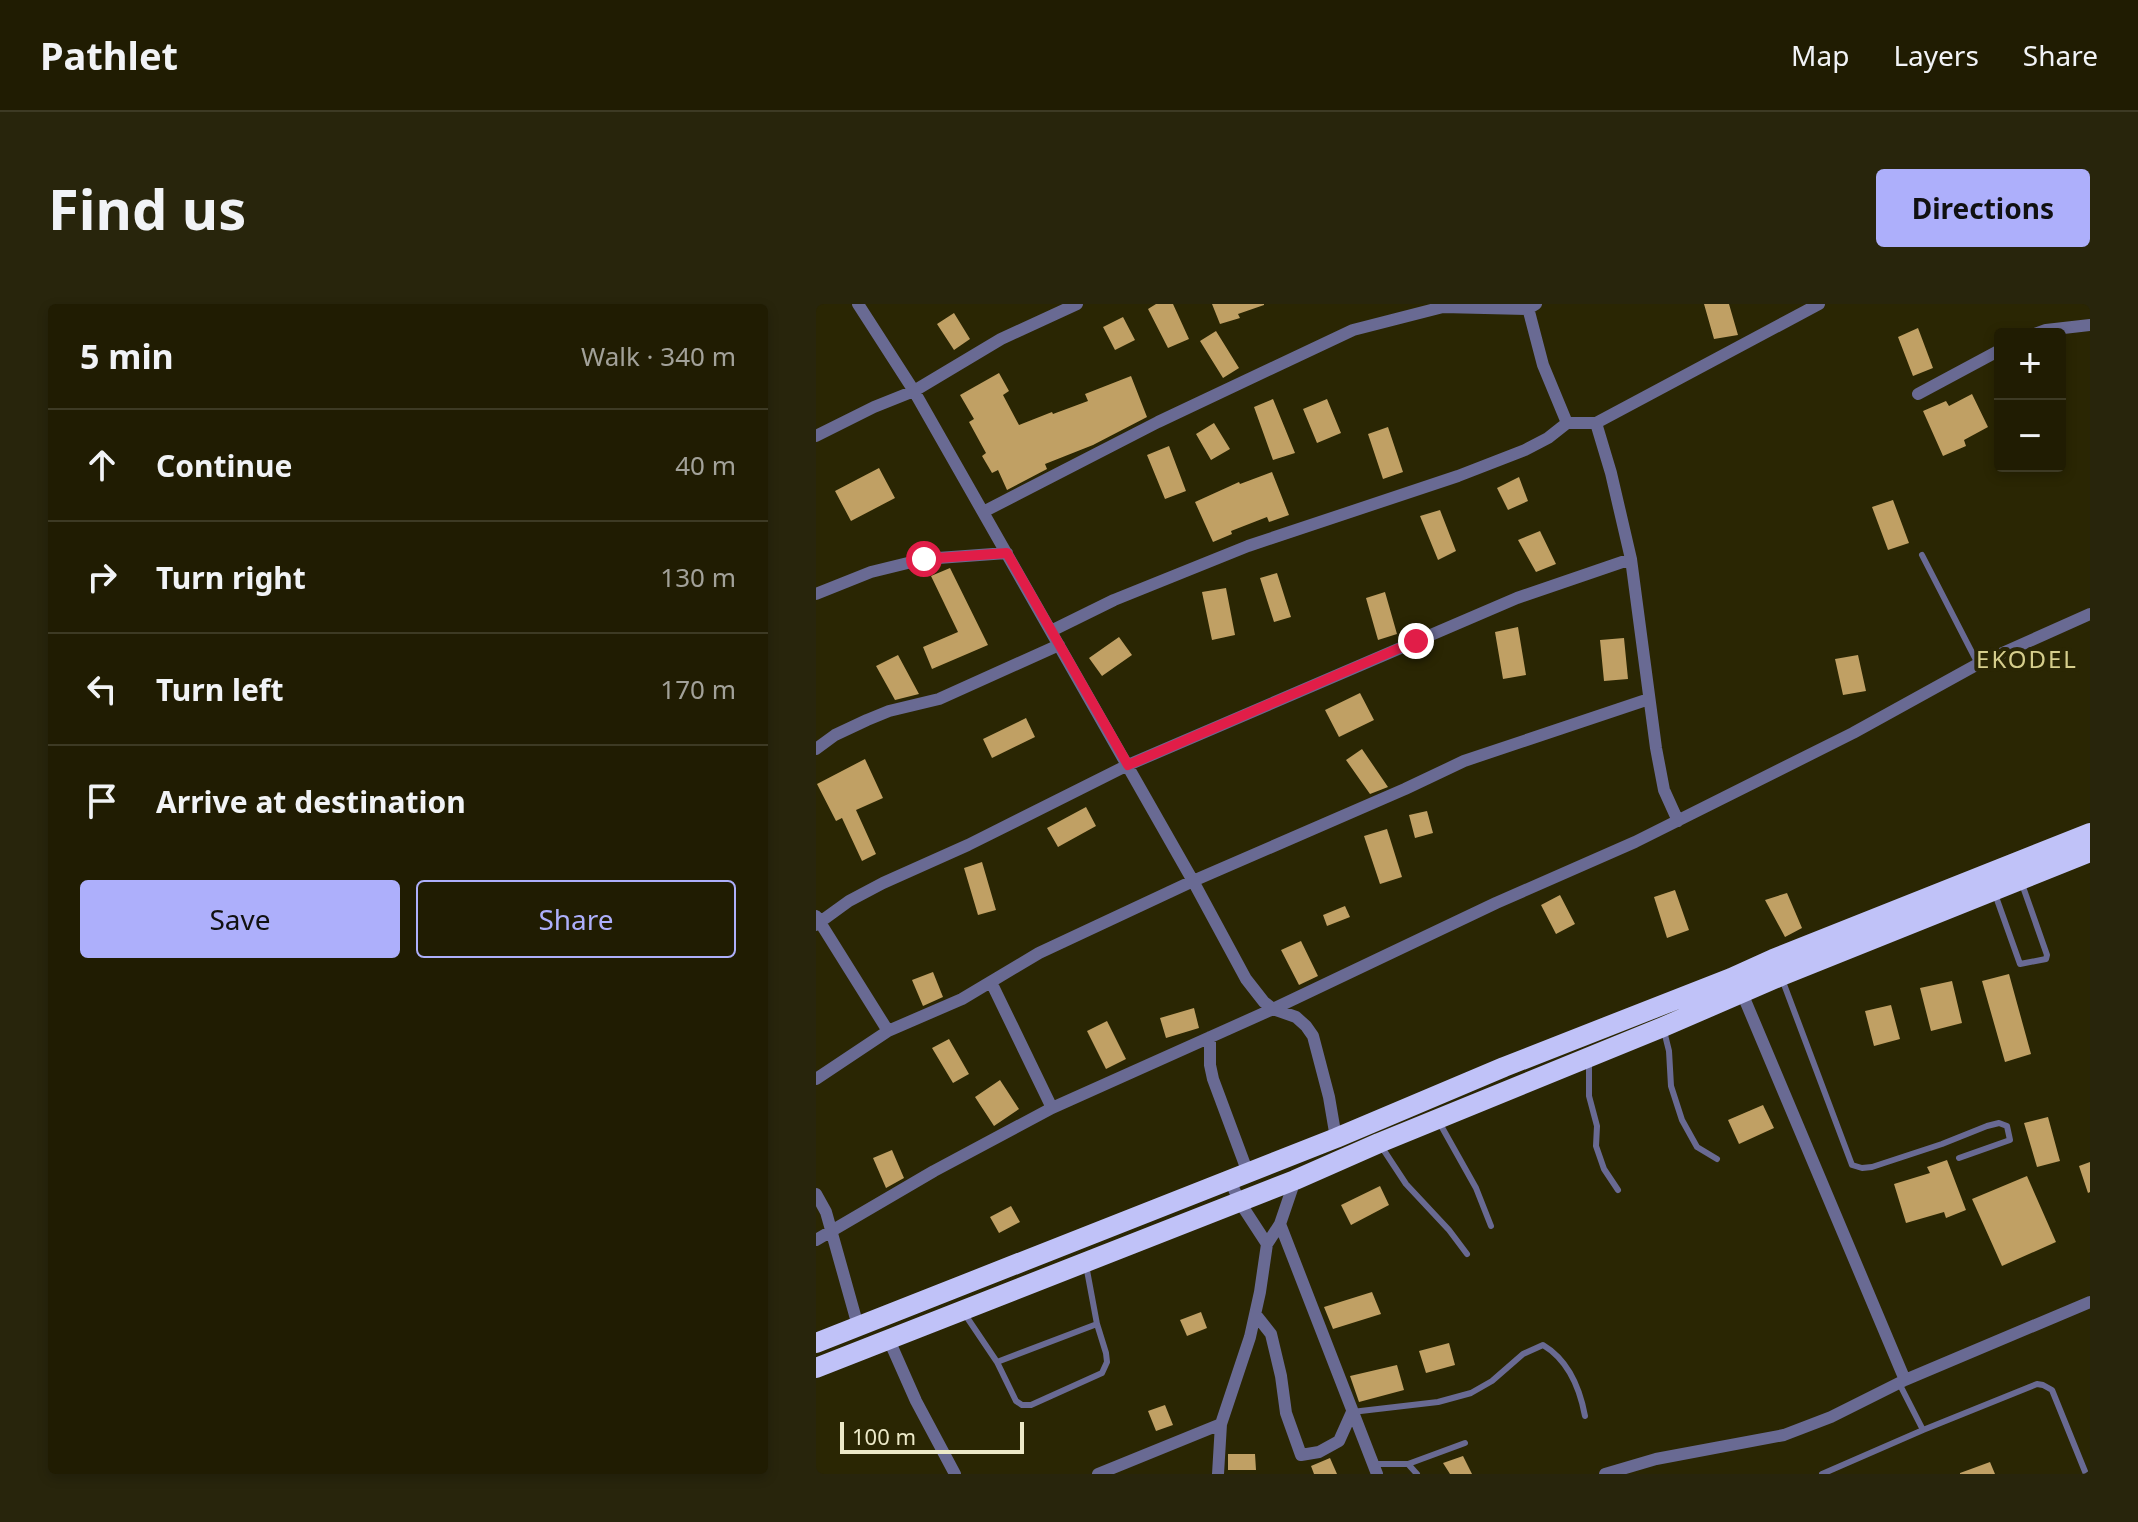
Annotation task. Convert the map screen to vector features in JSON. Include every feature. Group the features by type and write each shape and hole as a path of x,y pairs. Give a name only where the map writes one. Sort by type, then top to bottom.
{"highway":[{"path":"816,1343 1336,1138 1504,1067 2090,833"},
{"path":"816,1368 1295,1180 1781,976 2090,852"}],"street":[{"path":"858,304 914,391 1128,765 1246,979 1264,1002 1273,1009 1296,1017 1313,1036 1336,1138"},
{"path":"816,436 914,391 1001,339 1077,304"},
{"path":"1051,631 1114,600 1248,546 1458,476 1525,450 1567,423 1596,423 1819,304"},
{"path":"983,512 1158,422 1353,330 1443,307 1530,306 1543,365 1567,423"},
{"path":"2064,328 2090,325"},
{"path":"1918,394 1994,353"},
{"path":"1596,423 1631,559 1664,790 1678,821"},
{"path":"816,594 871,572 924,559 1007,553"},
{"path":"888,1031 817,921 883,883 968,845 1128,765 1517,598 1631,559"},
{"path":"816,1240 934,1171 1052,1108 1678,821 1853,733 1978,664 2090,614"},
{"path":"816,749 835,735 867,720 889,711 939,699 1059,645"},
{"path":"816,1079 888,1031 962,999 1039,953 1193,881 1464,761 1649,699"},
{"path":"991,982 1052,1108"},
{"path":"1742,993 1902,1381"},
{"path":"1210,1037 1210,1065 1239,1176 1239,1201 1267,1244"},
{"path":"1218,1474 1221,1424 1256,1315 1267,1244 1280,1224 1295,1180"},
{"path":"816,1194 826,1212 858,1326"},
{"path":"1280,1224 1375,1469"},
{"path":"1605,1474 1656,1459 1784,1435 1831,1417 1902,1381 2090,1302"},
{"path":"1256,1315 1271,1334 1286,1413 1301,1455 1319,1452 1339,1441 1352,1412"},
{"path":"889,1340 916,1401 955,1474"},
{"path":"1098,1474 1221,1424"}],"lane":[{"path":"1922,555 1978,664"},
{"path":"1994,890 2020,964 2046,959 2021,880"},
{"path":"1781,976 1852,1165 1872,1167 1987,1126 1999,1123 2007,1126 2010,1140 1959,1158"},
{"path":"1663,1027 1669,1051 1671,1086 1682,1120 1697,1147 1717,1159"},
{"path":"1589,1056 1589,1096 1597,1126 1596,1146 1604,1169 1618,1190"},
{"path":"1437,1119 1476,1188 1491,1226"},
{"path":"1379,1143 1406,1184 1467,1254"},
{"path":"962,1311 997,1362 1016,1401 1031,1405 1102,1373 1107,1362 1085,1262"},
{"path":"997,1362 1097,1324"},
{"path":"1352,1412 1426,1404 1471,1393 1492,1381 1523,1354 1543,1345 1555,1352 1565,1365 1581,1396 1585,1416"},
{"path":"1902,1381 1923,1430"},
{"path":"1822,1474 2037,1384 2052,1390 2086,1474"},
{"path":"1375,1469 1408,1464 1465,1443"},
{"path":"1408,1464 1417,1474"}],"building":[{"path":"1156,304 1173,304 1189,339 1168,348 1148,309"},
{"path":"1212,304 1264,305 1238,314 1240,318 1220,324"},
{"path":"1704,304 1729,304 1738,335 1714,339"},
{"path":"954,313 970,339 954,350 937,324"},
{"path":"1123,317 1135,340 1115,350 1103,327"},
{"path":"1918,328 1933,368 1913,376 1898,337"},
{"path":"1216,331 1239,368 1223,378 1200,341"},
{"path":"999,373 1009,391 1003,395 1019,425 1088,401 1085,394 1131,376 1147,417 1093,445 1045,464 1047,469 1007,490 998,470 992,473 982,456 986,453 969,422 974,419 960,395"},
{"path":"1972,394 1988,427 1964,440 1966,446 1943,456 1923,411 1946,401 1949,406"},
{"path":"1273,399 1295,453 1273,460 1254,407"},
{"path":"1327,399 1341,433 1317,443 1303,409"},
{"path":"1214,423 1230,449 1211,460 1196,434"},
{"path":"1388,427 1403,472 1383,479 1368,434"},
{"path":"1169,446 1186,491 1165,499 1147,455"},
{"path":"879,468 895,498 851,521 835,491"},
{"path":"1272,472 1289,515 1269,522 1267,517 1231,531 1232,534 1213,542 1195,502 1239,482"},
{"path":"1519,477 1528,501 1508,510 1497,488"},
{"path":"1893,500 1909,543 1888,550 1872,507"},
{"path":"1440,510 1456,551 1438,560 1420,516"},
{"path":"1540,531 1556,564 1536,572 1518,540"},
{"path":"950,568 988,645 932,669 923,647 958,632 931,576"},
{"path":"1277,573 1291,617 1274,622 1260,578"},
{"path":"1226,588 1235,635 1212,640 1202,592"},
{"path":"1385,592 1397,634 1378,640 1366,598"},
{"path":"1518,627 1526,675 1503,679 1495,632"},
{"path":"1119,637 1132,655 1102,676 1089,658"},
{"path":"1624,638 1628,679 1604,681 1600,640"},
{"path":"898,655 919,694 895,700 876,666"},
{"path":"1858,655 1866,691 1843,695 1835,659"},
{"path":"1360,693 1374,720 1339,737 1325,710"},
{"path":"1026,718 1035,737 992,758 983,739"},
{"path":"1362,749 1388,787 1370,794 1346,760"},
{"path":"865,759 883,798 856,810 876,854 862,861 842,818 836,821 817,784"},
{"path":"1086,807 1096,826 1058,847 1047,828"},
{"path":"1427,811 1433,833 1415,838 1409,815"},
{"path":"1387,829 1402,877 1380,884 1364,836"},
{"path":"982,862 996,910 978,915 964,868"},
{"path":"1675,890 1689,930 1667,938 1654,897"},
{"path":"1787,893 1802,928 1785,937 1765,900"},
{"path":"1560,895 1575,924 1556,934 1541,905"},
{"path":"1345,906 1350,917 1327,926 1323,915"},
{"path":"1301,941 1318,976 1299,985 1281,950"},
{"path":"933,972 943,997 923,1006 912,980"},
{"path":"2009,974 2031,1054 2005,1062 1982,981"},
{"path":"1952,981 1962,1023 1931,1031 1920,988"},
{"path":"1891,1005 1900,1039 1874,1046 1865,1011"},
{"path":"1194,1008 1199,1028 1166,1038 1160,1018"},
{"path":"1107,1021 1126,1059 1106,1069 1087,1031"},
{"path":"949,1039 969,1074 953,1083 932,1048"},
{"path":"1000,1080 1019,1109 994,1126 975,1097"},
{"path":"1763,1105 1774,1128 1739,1144 1728,1120"},
{"path":"2048,1117 2060,1161 2037,1167 2024,1123"},
{"path":"892,1150 904,1178 886,1188 873,1158"},
{"path":"1947,1160 1966,1210 1946,1218 1944,1212 1906,1223 1894,1184 1930,1173 1927,1167"},
{"path":"2090,1162 2090,1192 2088,1193 2079,1166"},
{"path":"2027,1176 2056,1242 2002,1266 1972,1199"},
{"path":"1380,1186 1389,1205 1351,1225 1341,1205"},
{"path":"1011,1206 1020,1222 999,1233 990,1217"},
{"path":"1372,1292 1381,1314 1333,1329 1324,1307"},
{"path":"1201,1312 1207,1328 1187,1336 1180,1320"},
{"path":"1449,1343 1455,1365 1426,1373 1419,1351"},
{"path":"1397,1365 1404,1390 1359,1402 1350,1376"},
{"path":"1165,1405 1173,1425 1156,1431 1148,1411"},
{"path":"1228,1454 1255,1454 1256,1470 1228,1470"},
{"path":"1463,1456 1472,1474 1450,1474 1443,1463"},
{"path":"1330,1458 1337,1474 1314,1474 1311,1466"},
{"path":"1990,1462 1995,1474 1960,1474 1960,1473"}],"district":[{"name":"EKODEL","path":"2027,660"}],"route":[{"path":"924,559 1007,553 1128,765 1416,641"}]}
